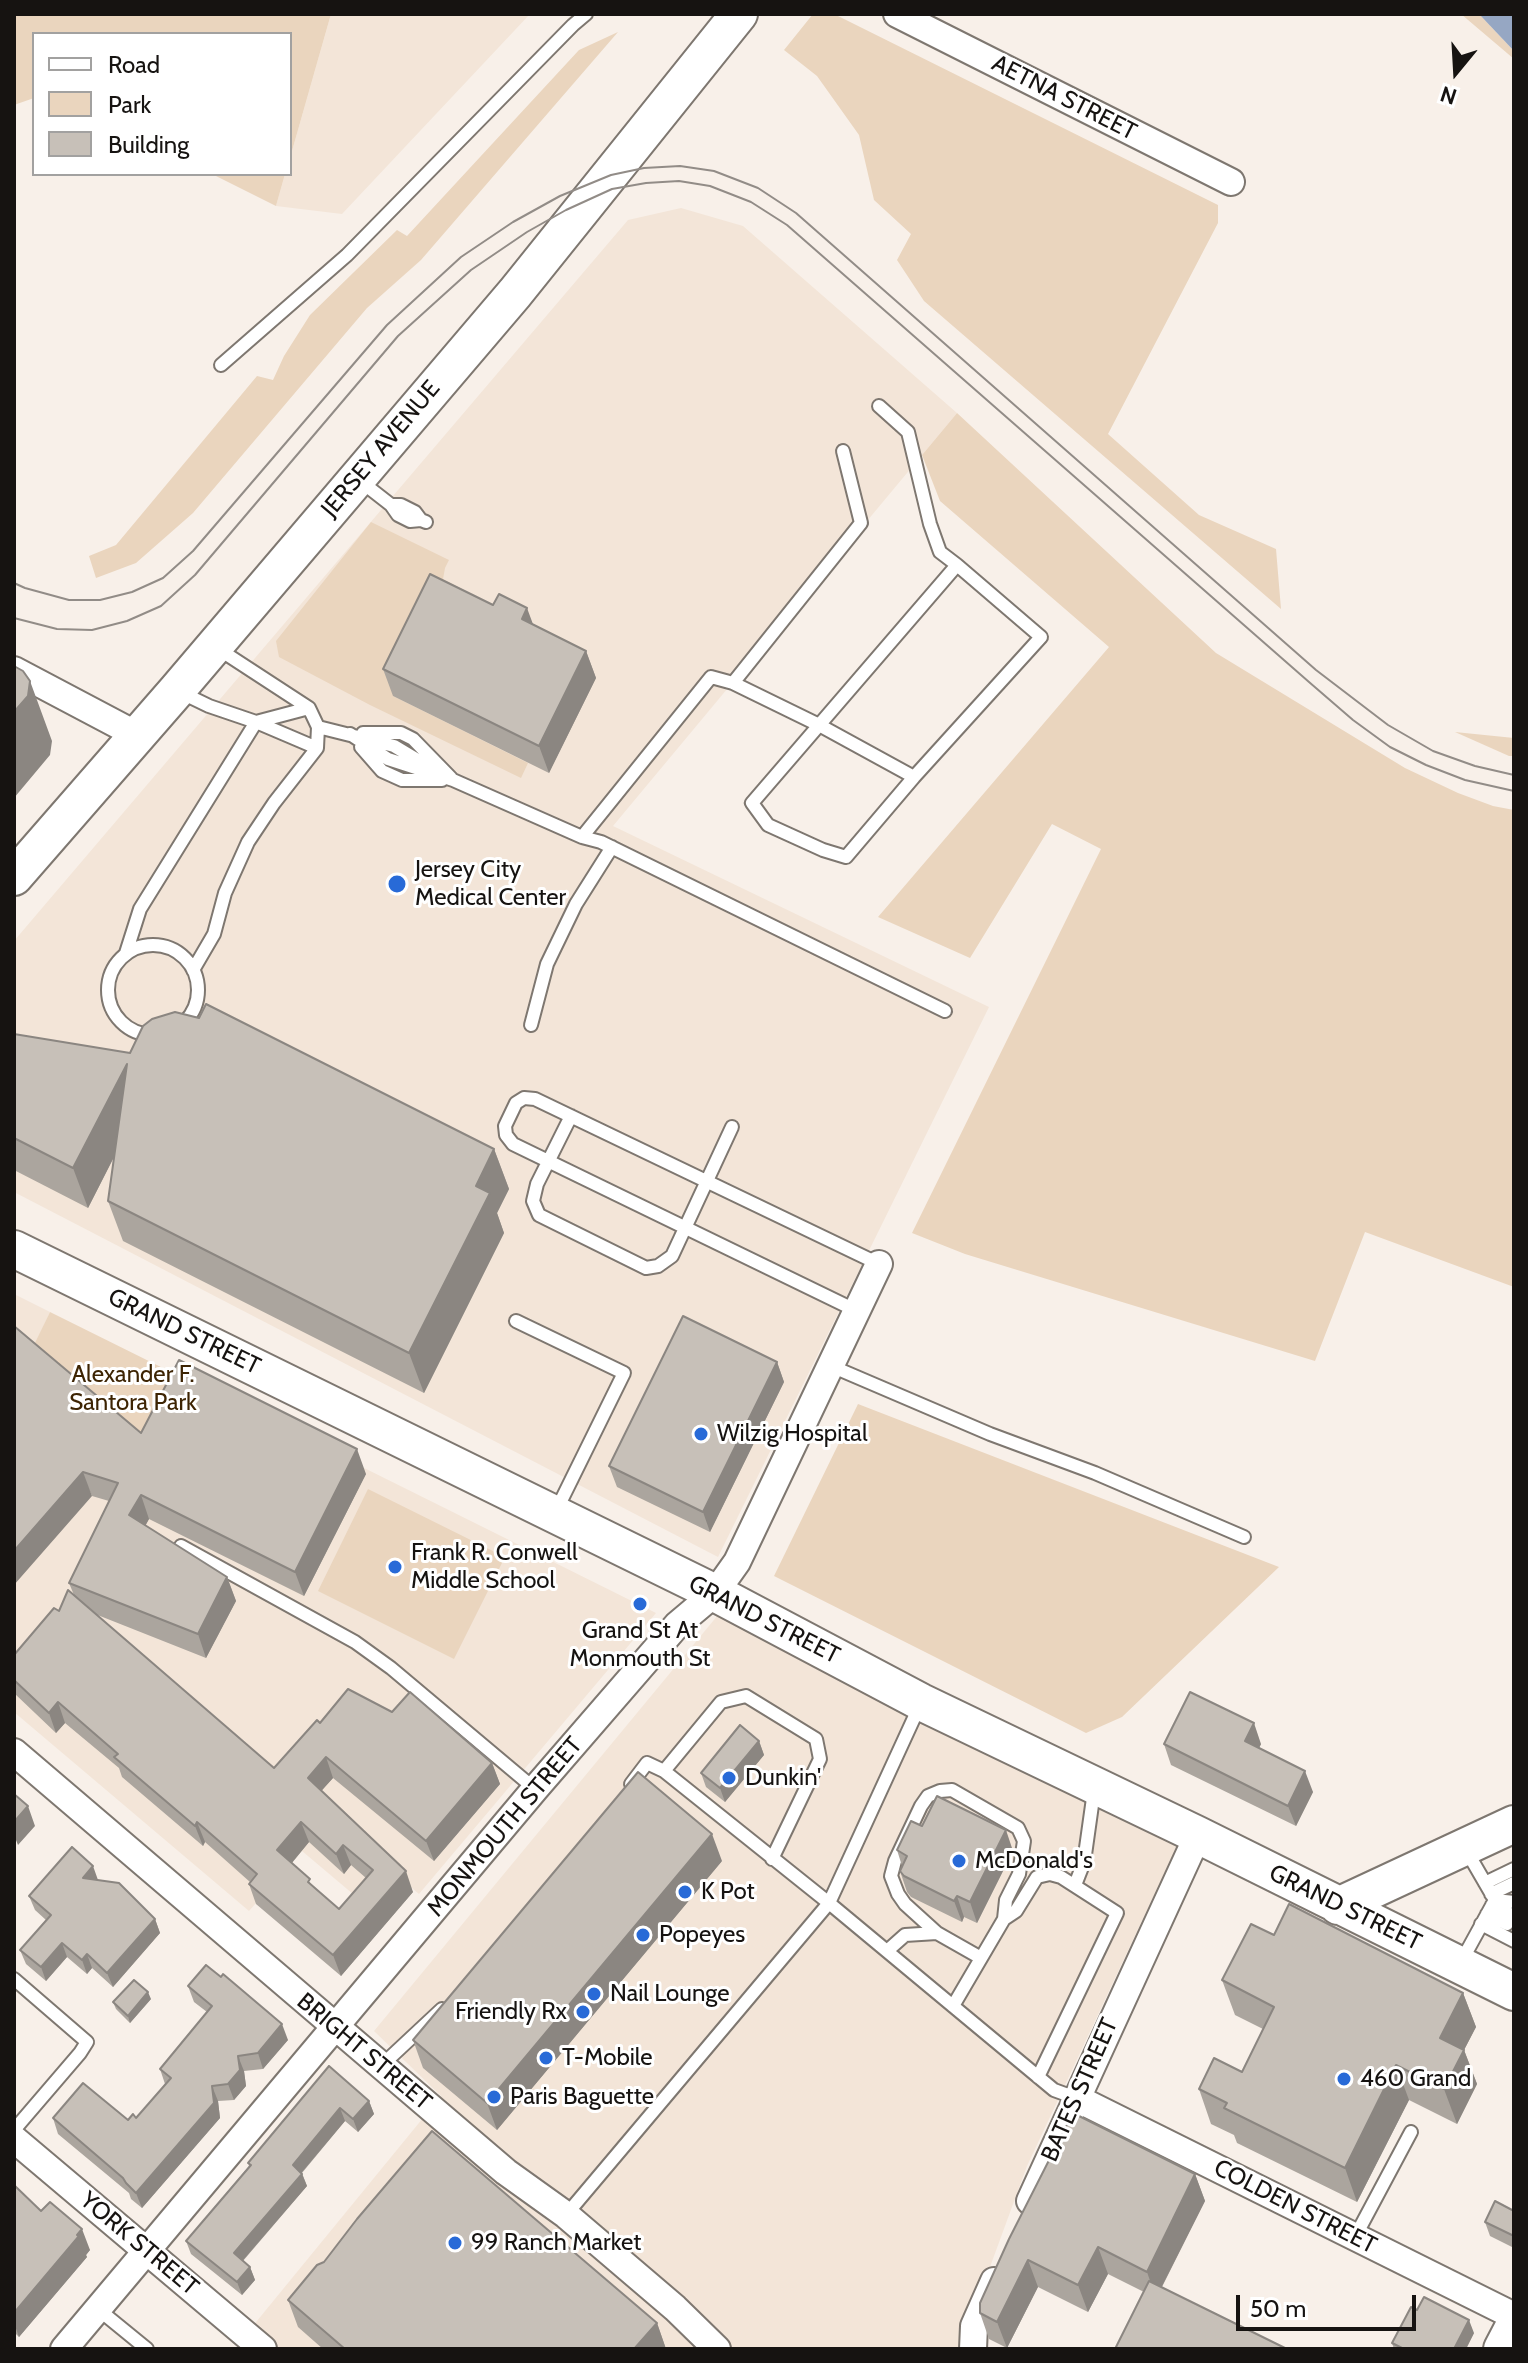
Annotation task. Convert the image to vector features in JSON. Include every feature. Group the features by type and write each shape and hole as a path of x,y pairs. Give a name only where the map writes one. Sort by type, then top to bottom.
{"main road":[{"name":"JERSEY AVENUE","path":"14,877 515,293 739,14"},
{"name":"GRAND STREET","path":"14,1249 715,1593 921,1702 1514,1992"},
{"path":"1338,1906 1514,1824"},
{"path":"1502,2349 1514,2326"}],"street":[{"name":"AETNA STREET","path":"897,14 1231,182"},
{"path":"14,670 137,735"},
{"name":"MONMOUTH STREET","path":"64,2349 535,1789 677,1625 715,1593 737,1562 879,1264"},
{"name":"BRIGHT STREET","path":"14,1752 381,2066 450,2134 566,2215 675,2308 717,2349"},
{"name":"BATES STREET","path":"1019,2226 1198,1835"},
{"name":"COLDEN STREET","path":"1076,2098 1514,2316"},
{"name":"YORK STREET","path":"14,2139 263,2349"},
{"path":"973,2349 974,2326 1006,2255"}],"lane":[{"path":"221,365 347,255 586,14"},
{"path":"879,406 908,432 930,524 940,552 957,565 1041,637 846,857 768,825 752,803 957,565"},
{"path":"733,683 861,523 843,451"},
{"path":"356,478 391,505 398,515 410,521 424,522"},
{"path":"193,970 214,934 225,893 248,842 317,748 318,727 309,708 214,647"},
{"path":"582,837 711,677 733,683 819,725 914,777"},
{"path":"177,690 209,706 317,748"},
{"path":"126,953 140,909 256,722 309,708"},
{"path":"318,727 350,734 401,733 413,739 453,780 582,837 612,847 945,1011"},
{"path":"350,734 382,771 402,780 453,780"},
{"path":"531,1025 547,964 576,904 612,847"},
{"path":"150,945 163,946 185,959 193,970 197,995 193,1009 185,1021 173,1030 159,1034 144,1033 118,1019 108,992 109,977 115,964 126,953 150,945"},
{"path":"857,1311 513,1144 506,1135 505,1126 516,1103 524,1098 535,1099 879,1264"},
{"path":"571,1116 537,1184 533,1201 539,1215 646,1268 658,1266 672,1256 732,1127"},
{"path":"516,1321 624,1373 553,1516"},
{"path":"831,1366 1244,1537"},
{"path":"181,1546 355,1642 391,1668 535,1789"},
{"path":"664,1771 721,1702 746,1696 816,1739 820,1759 772,1859"},
{"path":"566,2215 829,1903 921,1702"},
{"path":"620,1798 647,1763 664,1771 1054,2090 1076,2098"},
{"path":"1075,1885 1084,1862 1095,1786"},
{"path":"953,2006 1004,1919 1006,1900 1019,1874 1024,1841 1018,1828 952,1790 940,1791 928,1796 921,1806 891,1876 905,1904 937,1933 981,1958"},
{"path":"1464,1847 1498,1905 1514,1941"},
{"path":"1498,1905 1514,1869"},
{"path":"1004,1919 1016,1911 1037,1877 1050,1874 1075,1885 1117,1913 1038,2077"},
{"path":"1459,1965 1514,1883"},
{"path":"887,1951 905,1935 937,1933"},
{"path":"14,1979 87,2042 14,2130"},
{"path":"381,2066 457,1995"},
{"path":"1355,2237 1411,2132"},
{"path":"98,2309 147,2349"}],"shaded area":[{"path":"331,14 530,14 342,214 276,206 284,176 292,176 292,151"},
{"name":"Jersey City Medical Center","path":"681,208 743,226 957,413 613,826 989,1007 718,1557 14,1192 14,941 628,220"},
{"path":"14,1294 50,1312 34,1348 177,1375 656,1613 419,1894 394,1873 366,1905 302,1851 249,1911 14,1712"},
{"path":"718,1615 1178,1844 1027,2166 968,2327 968,2349 279,2349 252,2327 441,2096 374,2031"}],"green space":[{"path":"14,14 331,14 292,151 292,32 32,32 32,99 14,105"},
{"path":"813,14 834,14 1218,205 1218,223 1108,434 1199,515 1276,549 1281,609 924,301 897,260 911,234 874,200 859,135 817,76 784,50"},
{"path":"1461,14 1479,14 1514,51 1514,59"},
{"path":"618,32 421,260 367,308 193,513 136,563 96,578 89,556 116,545 257,376 273,380 310,315 397,230 407,236 579,50"},
{"path":"216,176 284,176 276,206"},
{"path":"957,413 1216,653 1405,768 1458,793 1514,810 1514,1287 1365,1232 1315,1361 965,1254 912,1233 1101,849 1052,824 970,958 878,917 1109,647 940,501 922,455"},
{"path":"371,522 449,560 443,579 511,615 393,696 528,763 521,778 279,657 276,641"},
{"path":"1455,732 1514,738 1514,756 1509,756"},
{"name":"Alexander F. Santora Park","path":"50,1312 177,1375 147,1442 33,1347"},
{"path":"858,1404 1279,1567 1122,1717 1086,1733 774,1576"},
{"path":"368,1489 505,1557 454,1659 318,1591"}],"water":[{"path":"1479,14 1514,14 1514,51"}],"building":[{"path":"430,574 493,605 499,594 527,608 522,619 586,651 539,746 383,669"},
{"path":"14,666 23,671 30,681 28,696 14,712"},
{"path":"206,1004 494,1149 476,1186 490,1193 409,1353 108,1201 127,1064 73,1168 14,1138 14,1034 130,1053 143,1026 152,1019 175,1012 199,1018"},
{"name":"Wilzig Hospital","path":"683,1316 777,1362 703,1512 609,1466"},
{"path":"14,1326 141,1433 179,1360 357,1449 295,1572 141,1495 129,1515 227,1577 198,1634 69,1583 118,1483 83,1472 14,1551"},
{"path":"68,1590 274,1768 317,1720 320,1723 348,1689 392,1712 410,1692 492,1763 426,1841 326,1757 308,1778 406,1871 333,1955 249,1884 257,1874 114,1757 118,1754 58,1702 49,1713 14,1680 14,1655 54,1608 59,1611","holes":["301,1822 336,1854 343,1845 373,1870 339,1909 277,1850"]},
{"path":"1190,1692 1254,1723 1245,1741 1305,1771 1288,1806 1164,1744"},
{"path":"740,1725 759,1741 720,1788 701,1773"},
{"path":"638,1772 712,1834 487,2103 413,2040"},
{"path":"14,1794 28,1806 14,1822"},
{"name":"McDonald's","path":"937,1796 1006,1830 970,1902 957,1896 954,1901 904,1876 900,1871 907,1856 897,1850 911,1821 922,1826"},
{"path":"72,1847 93,1866 83,1878 119,1883 155,1919 107,1973 87,1954 82,1960 62,1943 41,1967 20,1950 51,1915 29,1896"},
{"path":"1289,1904 1463,1993 1440,2038 1464,2050 1444,2089 1396,2065 1345,2168 1224,2108 1227,2103 1199,2089 1214,2058 1242,2072 1274,2007 1222,1980 1251,1924 1274,1935"},
{"path":"206,1965 221,1977 223,1974 282,2024 258,2053 238,2056 240,2070 228,2084 212,2086 214,2103 136,2193 123,2178 53,2118 83,2083 128,2120 133,2114 136,2118 171,2078 160,2069 212,2006 188,1986"},
{"path":"134,1980 148,1992 128,2016 113,2002"},
{"path":"329,2066 369,2101 353,2119 340,2108 293,2165 302,2174 234,2253 250,2267 237,2282 186,2241"},
{"path":"1073,2113 1195,2174 1147,2272 1098,2247 1078,2285 1028,2260 997,2322 980,2313 980,2303"},
{"name":"99 Ranch Market","path":"432,2131 657,2323 634,2349 345,2349 288,2300 317,2265 324,2262"},
{"path":"14,2185 41,2211 50,2202 82,2229 14,2313"},
{"path":"1495,2201 1514,2211 1514,2236 1485,2222"},
{"path":"1149,2281 1287,2349 1115,2349"},
{"path":"1424,2297 1469,2320 1454,2349 1404,2349 1392,2343 1411,2307 1417,2310"}],"tram line":[{"path":"14,583 69,600 100,600 132,592 163,578 193,551 387,325 461,257 513,222 560,196 611,175 644,168 680,166 714,171 758,188 796,213 1316,670 1388,725 1433,751 1475,766 1514,775"},
{"path":"14,618 57,629 92,630 127,621 161,606 195,575 398,336 471,270 527,232 612,189 679,181 710,186 751,202 787,225 1353,720 1390,747 1426,765 1465,780 1514,791"}],"place":[{"name":"Jersey City Medical Center","path":"397,884"},
{"name":"Wilzig Hospital","path":"701,1434"},
{"name":"Frank R. Conwell Middle School","path":"395,1567"},
{"name":"Grand St At Monmouth St","path":"640,1604"},
{"name":"Dunkin'","path":"729,1778"},
{"name":"McDonald's","path":"959,1861"},
{"name":"K Pot","path":"685,1892"},
{"name":"Popeyes","path":"643,1935"},
{"name":"Nail Lounge","path":"594,1994"},
{"name":"Friendly Rx","path":"583,2012"},
{"name":"T-Mobile","path":"546,2058"},
{"name":"460 Grand","path":"1344,2079"},
{"name":"Paris Baguette","path":"494,2097"},
{"name":"99 Ranch Market","path":"455,2243"}]}
